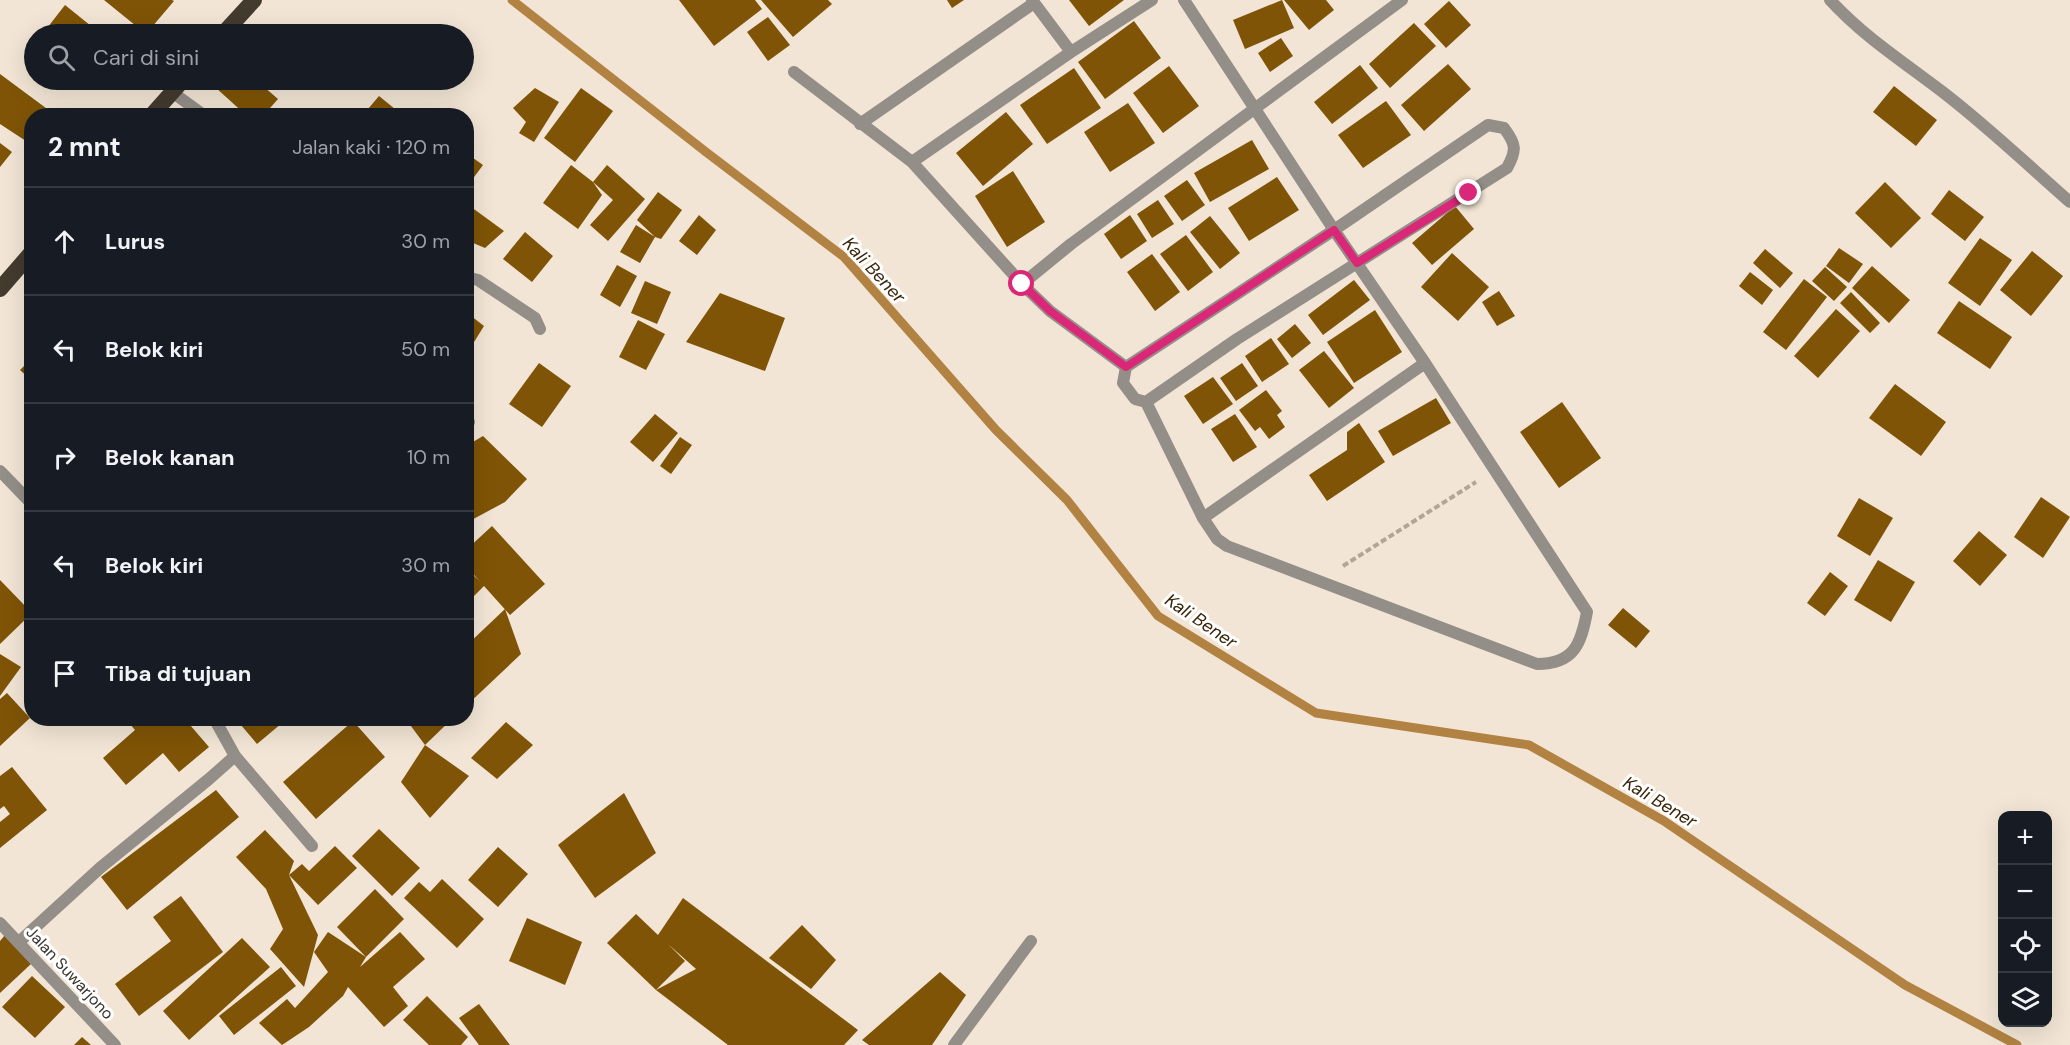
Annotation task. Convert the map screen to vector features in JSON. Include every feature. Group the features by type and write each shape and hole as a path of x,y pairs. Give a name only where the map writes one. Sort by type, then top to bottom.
{"highway":[{"path":"232,24 254,0"},
{"path":"158,108 174,90"},
{"path":"0,289 24,261"}],"street":[{"path":"912,162 1071,52 1152,0"},
{"path":"1146,402 1237,339 1357,263 1507,168 1515,154 1513,140 1504,128 1488,125 1334,230 1126,367 1123,383 1135,399 1146,402 1203,518 1222,543 1318,582 1537,664 1552,664 1567,656 1575,649 1582,637 1587,612 1425,363 1357,263 1334,230 1184,0"},
{"path":"1022,284 1071,244 1402,0"},
{"path":"1830,0 1880,47 1946,94 2070,202"},
{"path":"860,124 1033,2 1071,52"},
{"path":"794,72 912,162 1022,284 1050,311 1126,367"},
{"path":"182,90 198,108"},
{"path":"474,279 535,318 540,329"},
{"path":"1203,518 1425,363"},
{"path":"0,471 24,496"},
{"path":"218,726 235,756 312,846"},
{"path":"19,942 100,868 235,756"},
{"name":"Jalan Suwarjono","path":"0,923 115,1045"},
{"path":"954,1045 1031,941"}],"path":[{"path":"1318,582 1495,470"}],"building":[{"path":"104,0 174,1 154,24 134,24"},
{"path":"679,0 755,0 762,9 714,46"},
{"path":"761,0 828,0 832,4 793,37"},
{"path":"947,0 964,0 952,8"},
{"path":"1069,0 1124,0 1089,26"},
{"path":"1282,0 1294,28 1245,49 1233,20"},
{"path":"1284,0 1326,0 1334,10 1309,30"},
{"path":"1449,1 1471,25 1446,48 1424,24"},
{"path":"65,5 89,24 50,24"},
{"path":"768,17 790,45 768,61 747,32"},
{"path":"1134,21 1161,58 1105,99 1078,62"},
{"path":"1414,23 1436,46 1390,88 1369,64"},
{"path":"1281,38 1293,56 1270,72 1258,53"},
{"path":"1448,64 1471,89 1424,131 1401,105"},
{"path":"1360,65 1378,88 1332,124 1314,102"},
{"path":"1169,66 1199,106 1163,133 1133,93"},
{"path":"1074,68 1101,108 1047,144 1020,105"},
{"path":"0,74 46,108 24,108 24,140 0,124"},
{"path":"1894,86 1937,120 1916,146 1873,112"},
{"path":"535,88 559,102 534,142 519,133 526,122 513,108"},
{"path":"581,88 613,111 575,162 544,138"},
{"path":"218,90 268,90 278,99 270,108 238,108"},
{"path":"379,96 394,108 369,108"},
{"path":"1386,101 1411,135 1363,168 1338,135"},
{"path":"1128,103 1155,143 1110,172 1084,132"},
{"path":"1006,112 1033,144 983,186 956,153"},
{"path":"1252,140 1269,169 1210,202 1194,173"},
{"path":"0,143 12,152 0,167"},
{"path":"474,159 483,165 474,177"},
{"path":"571,165 593,182 602,195 578,229 543,203"},
{"path":"607,165 645,199 608,241 590,225 613,200 593,182"},
{"path":"1013,171 1045,222 1007,247 975,196"},
{"path":"1277,177 1299,210 1249,241 1228,208"},
{"path":"1187,180 1205,205 1182,221 1164,196"},
{"path":"1885,182 1921,218 1891,248 1855,213"},
{"path":"1949,190 1984,217 1965,241 1931,214"},
{"path":"658,192 682,210 661,239 655,237 637,220"},
{"path":"1158,200 1174,224 1152,238 1137,214"},
{"path":"1455,206 1474,229 1432,265 1412,243"},
{"path":"474,209 504,231 485,248 474,243"},
{"path":"699,215 716,230 697,255 679,241"},
{"path":"1130,215 1147,241 1121,259 1104,234"},
{"path":"1210,216 1240,253 1220,269 1190,232"},
{"path":"636,225 655,237 640,263 620,252"},
{"path":"525,232 553,256 532,282 503,259"},
{"path":"1186,235 1213,272 1188,291 1160,254"},
{"path":"1980,238 2012,260 1980,306 1948,283"},
{"path":"1839,248 1863,264 1849,283 1826,266"},
{"path":"1765,249 1793,273 1780,288 1753,263"},
{"path":"2032,251 2063,276 2031,316 2000,290"},
{"path":"1452,253 1489,287 1458,321 1421,287"},
{"path":"1152,254 1180,292 1155,311 1127,272"},
{"path":"617,265 637,276 620,307 600,295"},
{"path":"1872,266 1910,300 1889,323 1852,288"},
{"path":"1825,267 1847,287 1834,301 1812,281"},
{"path":"1750,272 1773,290 1762,305 1739,286"},
{"path":"1804,279 1827,297 1786,350 1763,332"},
{"path":"1354,280 1370,300 1323,335 1308,315"},
{"path":"645,281 671,292 657,324 631,313"},
{"path":"1499,291 1515,316 1497,326 1482,302"},
{"path":"1851,292 1880,323 1870,333 1840,303"},
{"path":"720,293 785,318 765,371 686,342"},
{"path":"1959,301 2012,337 1990,369 1937,333"},
{"path":"1836,309 1860,331 1818,378 1794,356"},
{"path":"1375,310 1402,352 1354,383 1327,342"},
{"path":"474,318 484,326 474,342"},
{"path":"638,320 665,334 646,370 619,357"},
{"path":"1295,324 1311,343 1292,358 1277,339"},
{"path":"1271,338 1289,364 1262,382 1245,356"},
{"path":"1324,351 1354,388 1329,408 1299,370"},
{"path":"539,363 571,386 542,427 509,404"},
{"path":"1242,363 1258,386 1236,401 1220,378"},
{"path":"1213,377 1233,404 1203,424 1184,396"},
{"path":"1895,384 1946,422 1921,456 1869,418"},
{"path":"1266,390 1282,411 1277,415 1285,427 1269,439 1260,427 1255,431 1239,410"},
{"path":"1436,398 1451,423 1393,456 1378,431"},
{"path":"1562,402 1601,458 1559,488 1520,432"},
{"path":"655,414 678,433 653,462 630,442"},
{"path":"1235,414 1257,447 1233,462 1211,429"},
{"path":"1359,423 1385,462 1327,501 1309,475 1347,450 1347,432"},
{"path":"483,436 527,479 505,502 474,519 474,441"},
{"path":"680,437 692,445 671,474 660,466"},
{"path":"2041,497 2070,517 2043,558 2014,537"},
{"path":"1859,498 1893,518 1870,556 1837,536"},
{"path":"492,526 545,584 510,615 484,586 474,596 474,576 480,581 474,575 474,543"},
{"path":"1979,531 2007,555 1980,586 1953,561"},
{"path":"1878,560 1915,582 1891,622 1854,600"},
{"path":"1830,572 1848,586 1825,616 1807,603"},
{"path":"0,580 24,605 24,621 0,644"},
{"path":"1623,608 1650,631 1636,648 1608,625"},
{"path":"505,609 521,654 474,698 474,638"},
{"path":"0,654 21,667 0,696"},
{"path":"7,693 24,711 24,724 0,746 0,699"},
{"path":"506,722 533,745 497,779 471,758"},
{"path":"132,726 191,726 209,747 179,772 163,753 126,785 103,758 135,730"},
{"path":"242,726 278,726 257,744"},
{"path":"347,726 357,726 385,757 316,819 283,782"},
{"path":"411,726 445,726 425,745"},
{"path":"425,745 469,776 430,818 401,782"},
{"path":"12,767 47,810 0,848 0,822 10,814 4,806 0,809 0,776"},
{"path":"216,790 239,817 127,910 101,877"},
{"path":"624,793 656,853 595,898 558,845"},
{"path":"379,829 420,868 392,896 352,856"},
{"path":"265,830 294,861 289,875 318,935 304,987 270,949 283,929 266,889 236,857"},
{"path":"335,846 357,868 318,905 289,875 302,864 309,871"},
{"path":"498,847 528,874 498,907 468,880"},
{"path":"442,879 484,919 457,948 404,898 419,882 430,892"},
{"path":"375,889 404,919 366,957 337,927"},
{"path":"181,896 223,952 139,1016 115,984 171,941 153,917"},
{"path":"683,898 858,1030 844,1045 728,1045 656,990 607,943 636,914 658,935","holes":["668,944 696,969 656,990 685,961"]},
{"path":"527,918 582,942 565,985 509,961"},
{"path":"802,925 836,960 811,989 769,958"},
{"path":"328,932 366,957 360,967 400,932 425,959 393,987 408,1006 384,1027 348,987 343,996 309,1027 282,1045 259,1023 287,999 295,1008 328,972 314,952"},
{"path":"5,935 32,963 0,993 0,941"},
{"path":"242,938 270,967 189,1040 163,1011"},
{"path":"281,967 296,986 234,1035 219,1016"},
{"path":"940,972 966,995 932,1045 869,1045 862,1040"},
{"path":"32,976 65,1007 35,1038 2,1007"},
{"path":"427,996 468,1037 461,1045 429,1045 403,1020"},
{"path":"479,1004 510,1045 479,1045 459,1018"},
{"path":"82,1037 91,1045 74,1045"}],"waterway":[{"name":"Kali Bener","path":"512,0 844,257 996,430 1067,500 1158,616 1316,713 1529,745 1664,821 1905,985 2017,1045"}],"route":[{"path":"1022,284 1050,311 1126,367 1334,230 1357,263 1469,193"}]}
